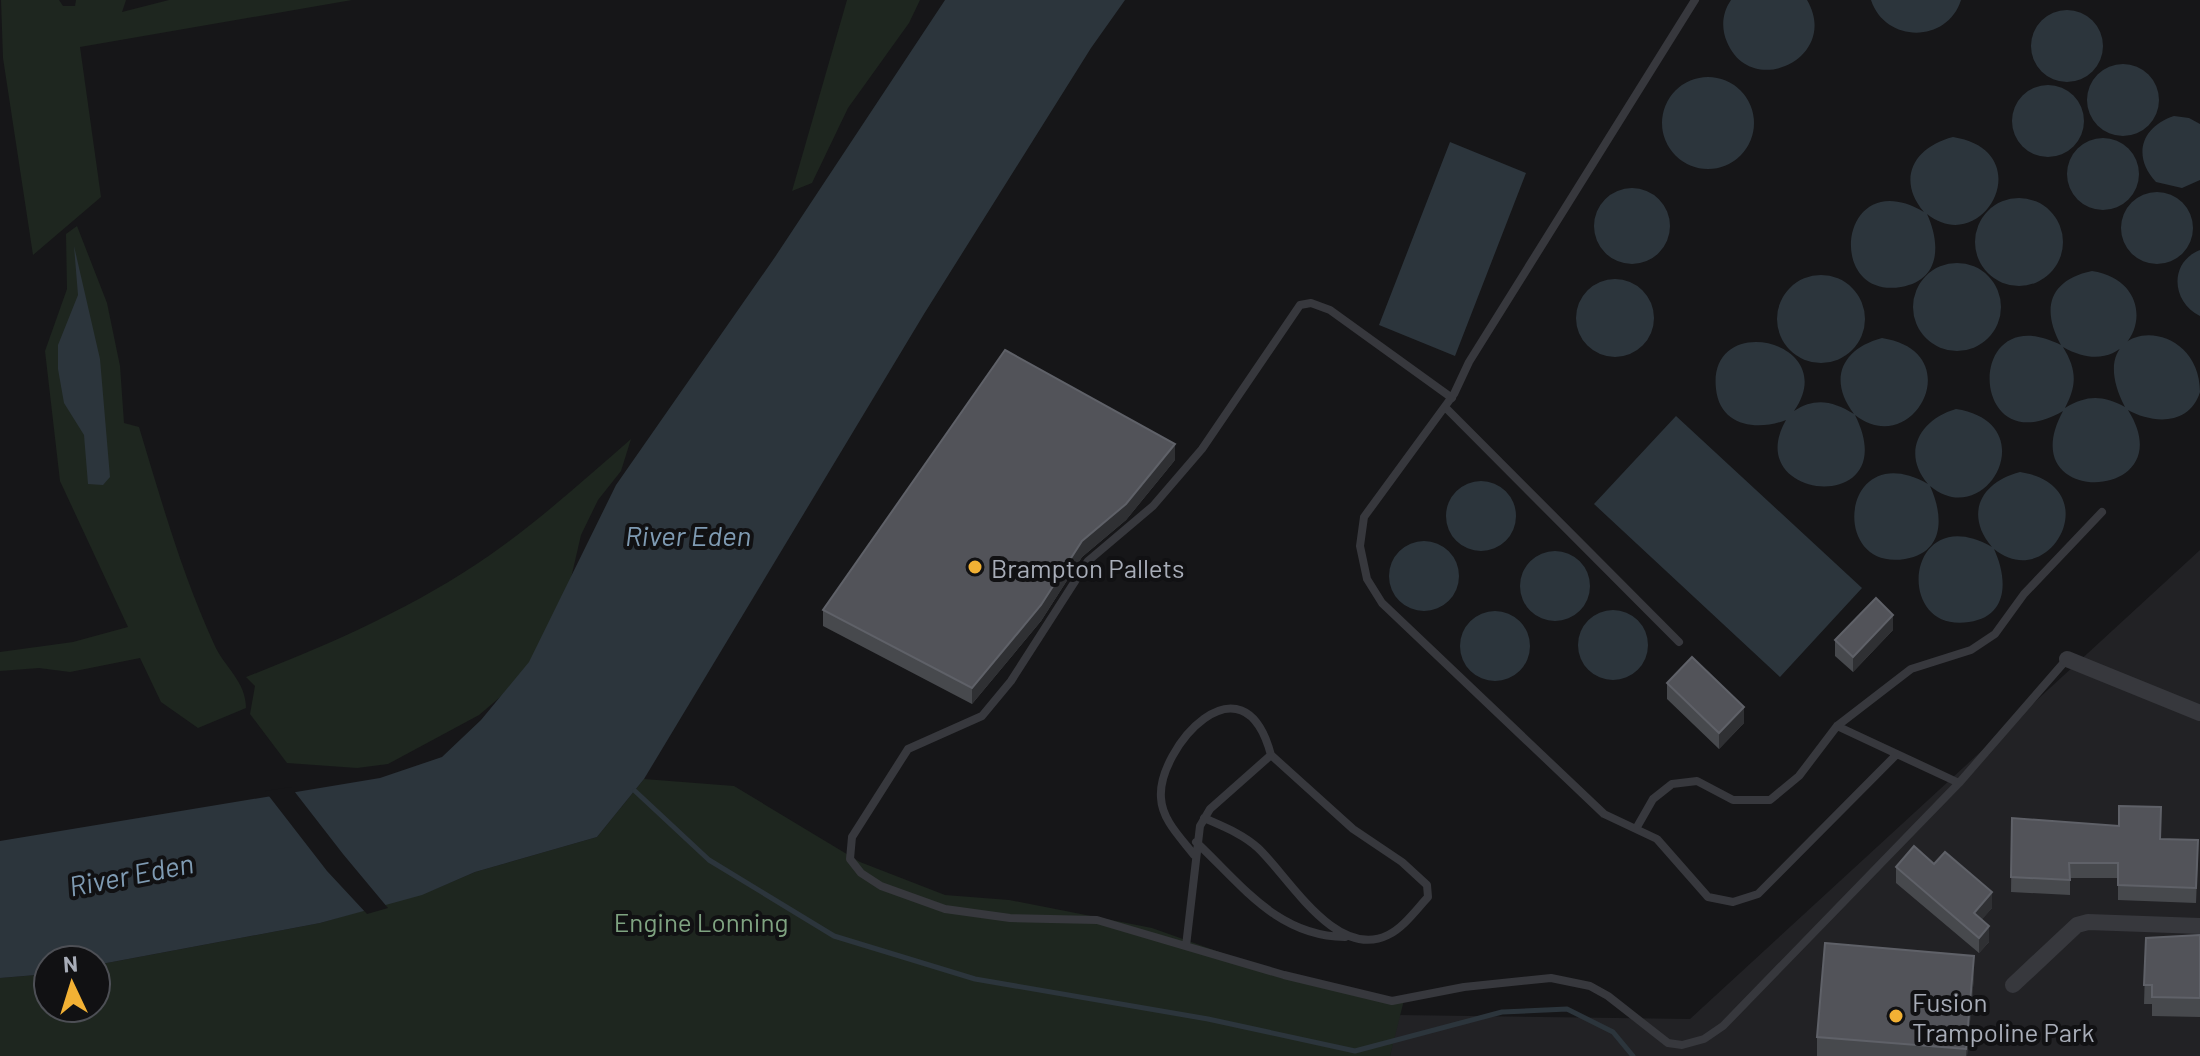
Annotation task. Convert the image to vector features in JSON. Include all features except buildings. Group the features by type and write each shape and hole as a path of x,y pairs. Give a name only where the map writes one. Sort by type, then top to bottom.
{"street":[{"path":"2067,659 2200,713"},
{"path":"2013,985 2077,925 2088,922 2200,926"}],"lane":[{"path":"1695,0 1469,362 1452,398 1364,517 1360,546 1367,579 1382,603 1604,814 1657,839 1708,897 1733,902 1758,894 1896,755"},
{"path":"1452,398 1330,310 1311,303 1300,305 1202,449 1172,487 1088,561 1074,579 1011,681 982,716 970,724 916,743 908,749 852,837 850,859 861,873 906,897 945,909 1010,918 1097,920 1284,975 1392,1001 1523,979 1572,981 1608,996 1658,1038 1682,1045 1704,1039 1723,1026 1959,783 2067,659"},
{"path":"1445,407 1679,642"},
{"path":"1637,827 1653,799 1672,784 1697,781 1733,800 1770,800 1799,776 1837,726 1911,669 1971,650 1995,634 2024,594 2102,512"},
{"path":"1194,855 1170,824 1161,798 1162,780 1180,746 1202,721 1219,709 1232,708 1257,719 1271,755 1353,829 1402,862 1428,889 1428,897 1387,936 1320,937 1277,917 1196,842"},
{"path":"1837,726 1959,783"},
{"path":"1186,946 1194,855 1204,818 1271,755"},
{"path":"1204,818 1256,846 1315,913 1339,932 1356,937"}],"shaded area":[{"path":"2200,550 2200,1056 1390,1056 1398,1015 1690,1019"}],"green space":[{"path":"1,0 59,0 63,6 75,6 76,0 126,0 122,12 169,0 352,0 80,47 101,197 33,255 3,58"},
{"path":"847,0 920,0 909,23 848,108 812,183 792,191"},
{"path":"77,226 107,303 120,366 124,423 139,427 192,591 214,644 239,682 245,698 246,708 198,728 161,702 140,658 70,672 39,668 0,671 0,652 73,642 128,627 60,481 45,351 67,289 66,234"},
{"path":"631,439 621,471 598,500 581,535 568,591 543,643 512,687 479,715 388,764 357,768 287,763 250,714 255,686 246,677 372,623 461,574 527,528"},
{"name":"Engine Lonning","path":"644,779 734,786 860,862 945,895 1009,900 1152,928 1284,975 1404,1000 1390,1056 0,1056 0,978 32,975 32,1024 112,1024 112,962 320,923 435,889 475,872 597,837"}],"water":[{"name":"River Eden","path":"945,0 1125,0 1091,48 924,314 644,779 597,837 475,872 422,895 320,923 112,962 112,944 32,944 32,975 0,978 0,841 380,778 442,757 481,720 529,662 616,485 775,257"},
{"path":"1731,0 1807,0 1814,21 1812,39 1803,54 1789,64 1772,69 1754,68 1739,59 1727,42 1723,26"},
{"path":"1871,0 1961,0 1954,14 1943,25 1916,33 1889,24 1878,14"},
{"path":"2067,10 2087,16 2097,26 2103,46 2097,66 2087,76 2067,82 2047,76 2037,66 2031,46 2037,26 2047,16"},
{"path":"2123,64 2143,70 2153,80 2159,100 2153,120 2143,130 2123,136 2103,130 2093,120 2087,100 2093,80 2103,70"},
{"path":"1708,77 1726,80 1741,90 1751,105 1754,123 1751,141 1741,156 1726,166 1708,169 1690,166 1675,156 1665,141 1662,123 1665,105 1675,90 1690,80"},
{"path":"2048,85 2068,91 2078,101 2084,121 2078,141 2068,151 2048,157 2028,151 2018,141 2012,121 2018,101 2028,91"},
{"path":"2174,116 2189,118 2200,124 2200,180 2182,188 2156,182 2142,153 2147,135 2154,127"},
{"path":"1953,137 1979,146 1994,161 1998,179 1994,198 1983,213 1967,223 1948,224 1927,214 1935,248 1931,268 1914,283 1901,287 1876,285 1860,274 1852,256 1852,236 1859,217 1874,204 1895,201 1924,212 1911,188 1913,166 1928,148"},
{"path":"2103,138 2123,144 2133,154 2139,174 2133,194 2123,204 2103,210 2083,204 2073,194 2067,174 2073,154 2083,144"},
{"path":"1450,142 1526,173 1455,356 1379,325"},
{"path":"1632,188 1647,191 1659,199 1667,211 1670,226 1667,241 1659,253 1647,261 1632,264 1617,261 1605,253 1597,241 1594,226 1597,211 1605,199 1617,191"},
{"path":"2157,192 2177,198 2187,208 2193,228 2187,248 2177,258 2157,264 2137,258 2127,248 2121,228 2127,208 2137,198"},
{"path":"2019,198 2036,202 2050,211 2059,225 2063,242 2059,259 2050,273 2036,282 2019,286 2002,282 1988,273 1979,259 1975,242 1979,225 1988,211 2002,202"},
{"path":"74,246 100,359 110,477 103,485 88,484 84,435 64,403 58,369 58,345 78,295"},
{"path":"2200,250 2200,316 2183,301 2178,282 2183,263"},
{"path":"1957,263 1974,267 1988,276 1997,290 2001,307 1997,324 1988,338 1974,347 1957,351 1940,347 1926,338 1917,324 1913,307 1917,290 1926,276 1940,267"},
{"path":"2092,271 2116,279 2131,294 2136,311 2134,329 2126,344 2144,335 2164,338 2182,348 2195,366 2200,392 2195,403 2178,417 2147,418 2128,410 2140,441 2135,463 2119,477 2097,482 2075,478 2059,466 2053,443 2063,411 2032,422 2009,417 1995,402 1990,380 1994,359 2007,342 2029,336 2061,345 2051,320 2053,298 2066,281","holes":["2124,346 2116,355 2114,377 2125,407 2095,398 2065,408 2074,378 2063,347 2088,356 2109,355"]},
{"path":"1821,275 1838,279 1852,288 1861,302 1865,319 1861,336 1852,350 1838,359 1821,363 1804,359 1790,350 1781,336 1777,319 1781,302 1790,288 1804,279"},
{"path":"1615,279 1630,282 1642,291 1651,303 1654,318 1651,333 1642,345 1630,354 1615,357 1600,354 1588,345 1579,333 1576,318 1579,303 1588,291 1600,282"},
{"path":"1882,338 1909,347 1923,362 1928,381 1924,399 1912,415 1896,424 1876,425 1855,415 1865,448 1859,470 1843,483 1822,486 1801,481 1784,468 1778,448 1786,420 1764,425 1742,423 1725,411 1719,402 1716,389 1719,364 1731,349 1750,342 1770,344 1788,352 1801,367 1804,387 1794,411 1824,402 1854,414 1842,389 1843,367 1857,350"},
{"path":"1956,409 1983,418 1998,434 2002,452 1998,470 1987,486 1970,496 1951,497 1930,486 1939,520 1938,530 1928,549 1905,559 1880,558 1864,546 1856,528 1855,508 1862,490 1877,477 1899,474 1928,484 1916,461 1918,439 1933,421"},
{"path":"1676,416 1862,588 1780,677 1594,504"},
{"path":"2020,472 2047,481 2061,496 2066,515 2061,533 2050,549 2034,558 2015,559 1994,549 2003,583 1998,604 1992,612 1969,622 1944,620 1928,608 1920,591 1919,571 1927,552 1941,540 1963,537 1992,547 1979,523 1981,501 1995,483"},
{"path":"1474,481 1488,481 1510,496 1516,516 1514,529 1506,541 1488,551 1474,551 1452,536 1446,523 1446,509 1461,487"},
{"path":"1417,541 1431,541 1453,556 1459,576 1457,589 1449,601 1431,611 1417,611 1395,596 1389,583 1389,569 1404,547"},
{"path":"1548,551 1562,551 1584,566 1590,586 1588,599 1580,611 1562,621 1548,621 1526,606 1520,593 1520,579 1535,557"},
{"path":"1606,610 1620,610 1642,625 1648,645 1646,658 1638,670 1620,680 1606,680 1584,665 1578,652 1578,638 1593,616"},
{"path":"1502,611 1524,626 1530,646 1528,660 1520,671 1509,679 1488,681 1470,671 1462,660 1460,639 1470,621 1481,613"}],"pier":[{"path":"291,787 388,908 367,914 327,871 265,791"}],"waterway":[{"path":"635,791 709,860 834,936 975,979 1208,1019 1355,1051 1502,1012 1567,1009 1613,1032 1633,1056"}],"place":[{"name":"Brampton Pallets","path":"975,567"},
{"name":"Fusion Trampoline Park","path":"1896,1016"}]}
